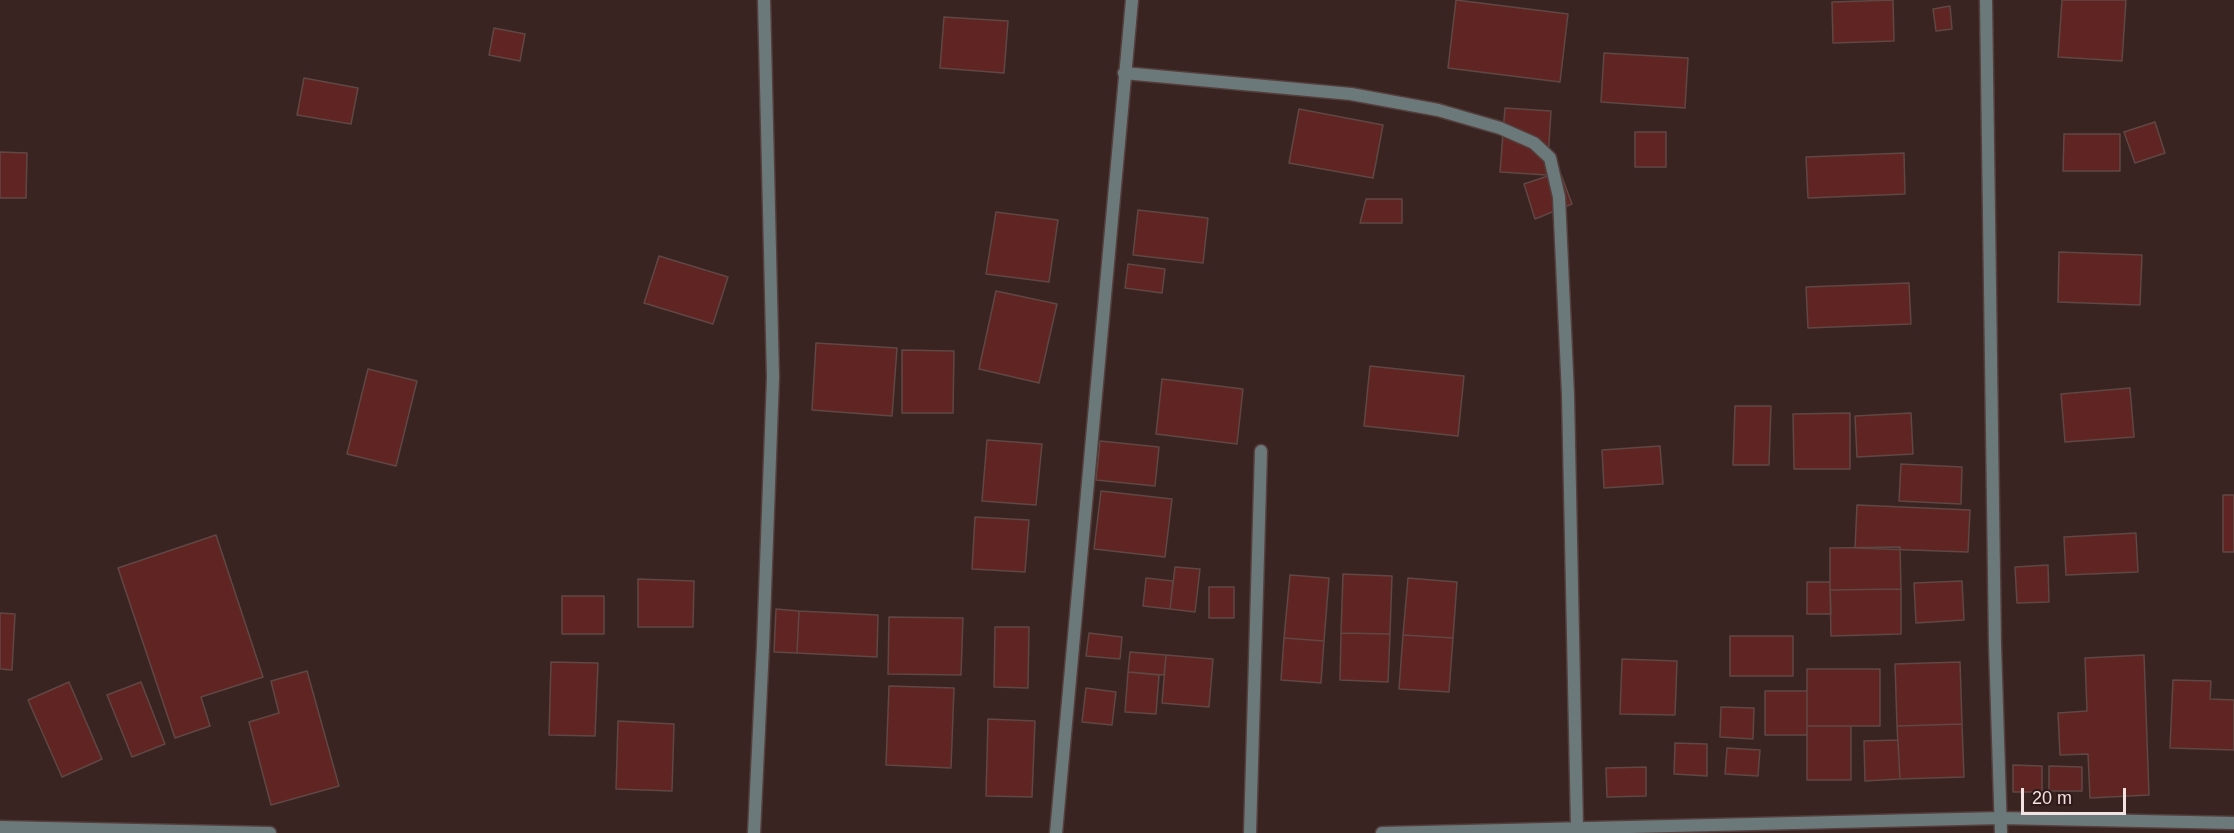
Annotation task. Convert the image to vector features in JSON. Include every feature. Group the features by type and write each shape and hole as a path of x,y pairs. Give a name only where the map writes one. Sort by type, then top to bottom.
{"street":[{"path":"754,833 773,377 764,0"},
{"path":"1056,833 1132,0"},
{"path":"1986,0 1995,645 2001,833"},
{"path":"1124,73 1351,94 1438,110 1500,128 1534,143 1550,158 1558,197 1567,383 1576,827"},
{"path":"1250,833 1261,452"},
{"path":"1382,833 2001,818 2234,823"},
{"path":"0,827 270,833"}],"building":[{"path":"1456,0 1568,14 1560,82 1448,68"},
{"path":"1893,0 1894,41 1833,43 1832,2"},
{"path":"2062,0 2126,0 2122,61 2058,57"},
{"path":"1950,6 1952,29 1936,31 1933,9"},
{"path":"944,17 1008,21 1004,73 940,68"},
{"path":"494,28 525,34 520,61 489,55"},
{"path":"1604,53 1688,58 1685,108 1601,102"},
{"path":"304,78 358,88 351,124 297,115"},
{"path":"1505,108 1551,111 1547,175 1500,172"},
{"path":"1299,109 1383,125 1373,178 1289,163"},
{"path":"2155,122 2165,153 2135,163 2124,132"},
{"path":"1635,132 1666,132 1666,167 1635,167"},
{"path":"2064,134 2120,134 2120,171 2063,171"},
{"path":"0,152 27,153 26,198 0,198"},
{"path":"1904,153 1905,194 1808,198 1806,157"},
{"path":"1560,172 1572,204 1535,219 1524,184"},
{"path":"1366,199 1402,199 1402,223 1360,223"},
{"path":"1138,210 1208,218 1203,263 1133,255"},
{"path":"996,212 1058,220 1049,282 986,274"},
{"path":"2059,252 2142,255 2140,305 2058,302"},
{"path":"659,256 728,277 713,324 644,303"},
{"path":"1128,264 1165,269 1162,293 1125,288"},
{"path":"1909,283 1911,324 1808,328 1806,287"},
{"path":"996,291 1057,304 1039,383 979,369"},
{"path":"816,343 897,348 892,416 812,410"},
{"path":"902,350 954,351 953,413 902,413"},
{"path":"1370,366 1464,376 1458,436 1364,426"},
{"path":"368,369 417,381 396,466 347,454"},
{"path":"1162,379 1243,389 1237,444 1156,434"},
{"path":"2130,388 2134,437 2065,442 2061,394"},
{"path":"1735,406 1771,406 1769,465 1733,465"},
{"path":"1850,413 1850,469 1794,469 1793,414"},
{"path":"1911,413 1913,454 1857,457 1855,416"},
{"path":"987,440 1042,444 1036,505 982,501"},
{"path":"1100,441 1159,447 1155,486 1096,480"},
{"path":"1660,446 1663,484 1604,488 1602,450"},
{"path":"1901,464 1962,467 1961,504 1899,501"},
{"path":"1101,491 1172,499 1165,557 1094,549"},
{"path":"2223,495 2234,495 2234,552 2223,552"},
{"path":"1857,505 1970,510 1968,552 1855,548"},
{"path":"975,517 1029,520 1025,572 972,569"},
{"path":"2136,533 2138,572 2066,575 2064,537"},
{"path":"216,535 263,677 201,697 210,726 175,738 118,568"},
{"path":"1900,547 1901,589 1830,590 1830,548"},
{"path":"2048,565 2049,602 2017,603 2015,567"},
{"path":"1175,567 1200,569 1195,612 1170,609"},
{"path":"1343,574 1392,576 1390,634 1341,633"},
{"path":"1290,575 1329,578 1324,641 1284,638"},
{"path":"1146,578 1173,581 1170,609 1143,606"},
{"path":"1408,578 1457,582 1453,638 1403,635"},
{"path":"638,579 694,581 693,627 638,627"},
{"path":"1962,581 1964,620 1916,623 1914,583"},
{"path":"1807,582 1830,582 1831,614 1807,614"},
{"path":"1209,587 1234,587 1234,618 1209,618"},
{"path":"1901,589 1901,634 1831,636 1830,590"},
{"path":"562,596 604,596 604,634 562,634"},
{"path":"776,609 799,611 797,653 774,652"},
{"path":"799,611 878,615 877,657 797,653"},
{"path":"0,613 15,614 12,670 0,669"},
{"path":"889,617 963,618 961,675 888,674"},
{"path":"995,627 1029,627 1028,688 994,687"},
{"path":"1089,633 1122,637 1120,659 1086,656"},
{"path":"1341,633 1390,634 1388,682 1340,680"},
{"path":"1403,635 1453,638 1449,692 1399,689"},
{"path":"1730,636 1793,636 1793,676 1730,676"},
{"path":"1284,638 1324,641 1321,683 1281,680"},
{"path":"1130,652 1166,655 1164,675 1128,672"},
{"path":"1166,655 1213,659 1209,707 1162,703"},
{"path":"2144,655 2149,795 2090,798 2088,754 2060,755 2058,713 2087,711 2085,658"},
{"path":"1622,659 1677,661 1675,715 1620,714"},
{"path":"551,662 598,663 595,736 549,735"},
{"path":"1960,662 1962,724 1897,726 1895,664"},
{"path":"1807,669 1880,669 1880,726 1807,726"},
{"path":"307,671 339,786 271,805 249,722 279,713 271,681"},
{"path":"1128,672 1159,675 1156,714 1125,712"},
{"path":"2173,680 2211,681 2210,699 2234,700 2234,750 2170,748"},
{"path":"69,682 102,759 62,777 28,700"},
{"path":"141,682 165,744 132,757 107,695"},
{"path":"889,686 954,688 951,768 886,765"},
{"path":"1086,688 1116,692 1112,725 1082,722"},
{"path":"1765,691 1807,691 1807,735 1765,735"},
{"path":"1721,707 1754,708 1753,739 1720,737"},
{"path":"988,719 1035,721 1032,797 986,796"},
{"path":"618,721 674,724 672,791 616,789"},
{"path":"1962,724 1964,777 1900,779 1897,726"},
{"path":"1807,726 1851,726 1851,780 1807,780"},
{"path":"1898,740 1900,779 1865,781 1864,741"},
{"path":"1675,743 1707,744 1707,776 1674,774"},
{"path":"1727,748 1760,750 1758,776 1725,774"},
{"path":"2013,765 2042,766 2042,792 2013,792"},
{"path":"2049,766 2082,767 2082,791 2049,791"},
{"path":"1646,767 1646,796 1607,797 1606,768"}]}
